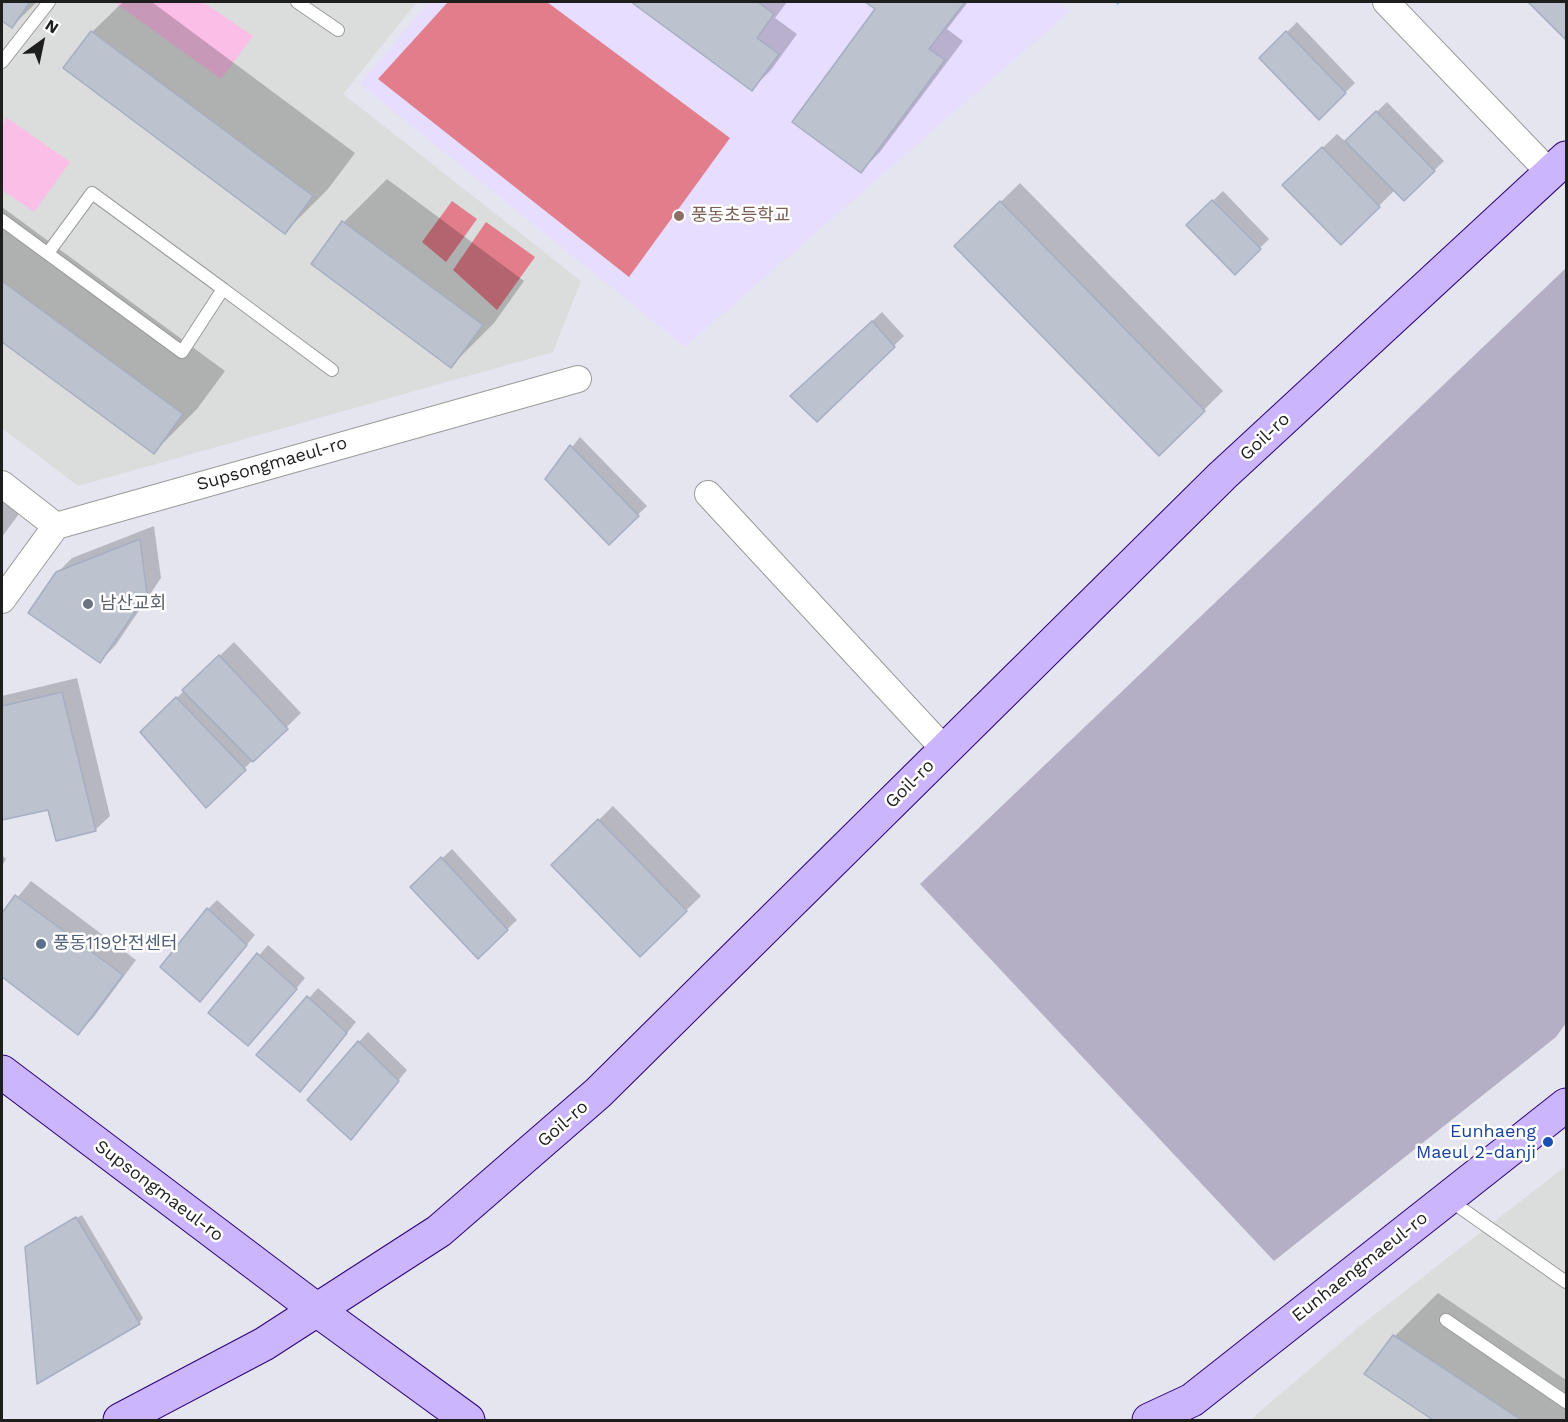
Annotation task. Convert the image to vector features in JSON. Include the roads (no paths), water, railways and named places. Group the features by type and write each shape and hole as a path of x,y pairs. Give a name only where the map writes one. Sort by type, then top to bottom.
{"main road":[{"name":"Goil-ro","path":"120,1420 264,1344 439,1231 598,1093 1222,476 1558,165"},
{"name":"Supsongmaeul-ro","path":"2,1072 317,1310 468,1420"},
{"name":"Eunhaengmaeul-ro","path":"1149,1420 1192,1400 1566,1105"}],"street":[{"path":"1386,2 1558,165"},
{"name":"Supsongmaeul-ro","path":"56,526 578,379"},
{"path":"2,484 56,526 2,600"},
{"name":"Goil-ro","path":"708,494 945,750"}],"lane":[{"path":"2,62 49,2"},
{"path":"297,2 338,30"},
{"path":"48,254 92,193 332,370"},
{"path":"2,220 182,351 223,289"},
{"path":"1448,1198 1566,1282"},
{"path":"1446,1320 1566,1402"}],"place":[{"name":"풍동초등학교","path":"679,216"},
{"name":"남산교회","path":"88,604"},
{"name":"풍동119안전센터","path":"41,944"},
{"name":"Eunhaeng Maeul 2-danji","path":"1548,1142"}]}
